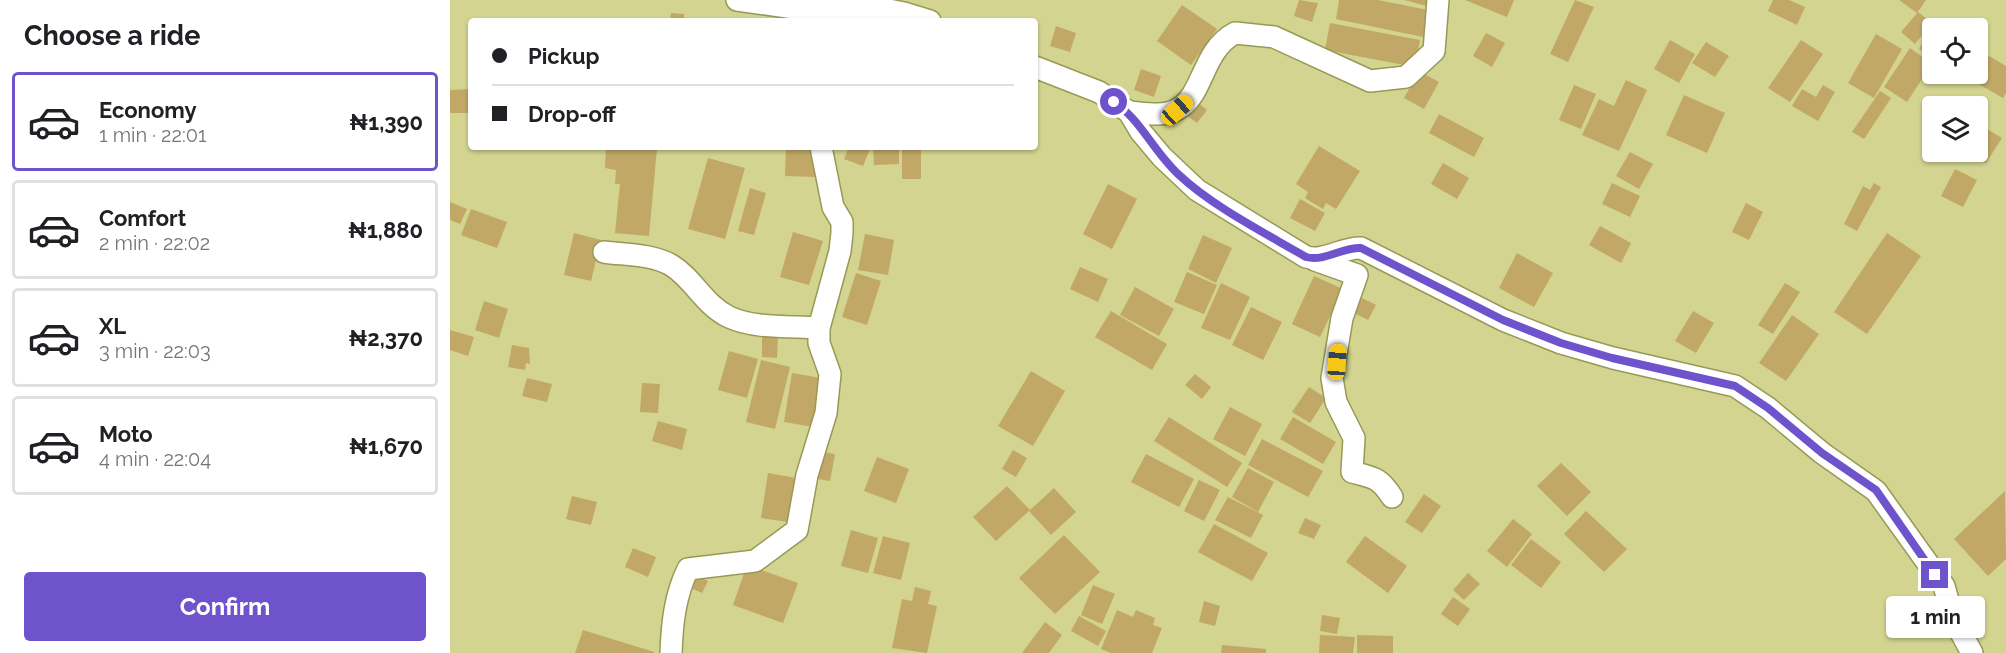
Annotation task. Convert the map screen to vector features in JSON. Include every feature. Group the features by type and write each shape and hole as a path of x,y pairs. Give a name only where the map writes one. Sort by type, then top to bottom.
{"street":[{"path":"737,0 809,16 878,8 918,18"},
{"path":"1129,112 1160,114 1177,110 1191,97 1215,48 1235,33 1274,37 1370,81 1406,77 1434,51 1438,0"},
{"path":"1038,68 1099,92 1129,112 1141,132 1162,157 1197,190 1306,257 1357,275 1342,318 1332,378 1336,402 1354,438 1352,472 1374,477 1383,483 1392,497"},
{"path":"671,653 672,629 680,586 688,569 754,561 796,530 807,475 826,413 830,374 819,343 819,328 840,251 842,222 832,207 822,150"},
{"path":"1315,260 1354,247 1361,248 1503,320 1561,343 1612,358 1735,386 1768,408 1822,453 1876,490 1944,586 1953,618 1972,653"},
{"path":"604,252 659,259 673,266 710,304 729,317 755,324 819,328"}],"building":[{"path":"1299,0 1318,3 1312,22 1294,16"},
{"path":"1339,0 1378,0 1428,10 1423,37 1336,19"},
{"path":"1404,0 1428,0 1427,6"},
{"path":"1465,0 1514,0 1507,17"},
{"path":"1575,0 1594,7 1568,62 1550,54"},
{"path":"1773,0 1789,0 1805,7 1797,25 1768,11"},
{"path":"1899,0 1926,0 1917,13"},
{"path":"1182,5 1217,29 1191,65 1157,41"},
{"path":"1918,12 1926,18 1922,18 1922,35 1915,44 1901,32"},
{"path":"671,13 684,14 684,18 670,18"},
{"path":"1330,23 1420,40 1415,67 1325,50"},
{"path":"1056,26 1076,33 1070,52 1050,46"},
{"path":"1486,33 1505,43 1492,67 1473,56"},
{"path":"1876,34 1902,49 1874,98 1848,83"},
{"path":"1670,40 1695,54 1679,83 1654,69"},
{"path":"1801,40 1823,54 1790,102 1768,88"},
{"path":"1706,42 1729,56 1715,77 1692,63"},
{"path":"1910,48 1922,57 1922,79 1907,102 1884,87"},
{"path":"1988,55 2006,66 2006,93 2003,98 1978,84 1988,84"},
{"path":"1141,69 1161,76 1154,97 1134,90"},
{"path":"1419,71 1439,82 1424,109 1404,98"},
{"path":"1626,80 1647,90 1619,151 1582,135 1599,99 1614,106"},
{"path":"1574,85 1596,94 1581,129 1559,120"},
{"path":"1823,85 1835,92 1818,121 1792,106 1802,89 1816,97"},
{"path":"468,89 468,113 450,113 450,90"},
{"path":"1880,91 1891,98 1864,139 1852,132"},
{"path":"1684,95 1725,113 1707,153 1666,135"},
{"path":"1197,102 1207,110 1197,123 1187,116"},
{"path":"1439,114 1484,138 1474,157 1429,133"},
{"path":"1988,130 2002,138 1988,160"},
{"path":"1319,146 1360,171 1336,209 1326,203 1323,209 1305,198 1308,192 1296,184"},
{"path":"606,150 657,150 649,236 615,233 620,184 615,184 616,170 605,168"},
{"path":"786,150 817,150 816,177 785,176"},
{"path":"848,150 870,150 863,166 844,159"},
{"path":"873,150 899,150 899,164 874,165"},
{"path":"902,150 921,150 921,179 902,179"},
{"path":"1630,152 1653,164 1639,189 1616,176"},
{"path":"708,158 745,168 725,239 688,229"},
{"path":"1443,163 1469,178 1457,199 1431,184"},
{"path":"1955,169 1977,180 1963,207 1941,196"},
{"path":"1612,183 1640,196 1630,217 1602,204"},
{"path":"1874,183 1881,187 1857,231 1844,224 1863,186 1870,190"},
{"path":"1108,184 1137,199 1112,249 1083,234"},
{"path":"750,188 766,193 754,235 738,231"},
{"path":"1300,199 1325,213 1315,231 1290,218"},
{"path":"450,202 467,209 460,224 450,220"},
{"path":"1746,203 1763,212 1749,240 1732,232"},
{"path":"471,209 507,222 497,248 461,235"},
{"path":"1600,226 1631,243 1621,263 1589,245"},
{"path":"793,232 823,241 809,285 780,277"},
{"path":"574,233 601,240 591,281 564,275"},
{"path":"1887,233 1921,256 1867,334 1834,312"},
{"path":"865,234 894,240 888,275 858,270"},
{"path":"1203,235 1232,248 1216,283 1188,269"},
{"path":"1517,253 1553,273 1534,307 1499,288"},
{"path":"1080,267 1108,279 1098,302 1070,289"},
{"path":"1187,272 1217,285 1204,314 1174,302"},
{"path":"856,273 881,281 867,325 842,317"},
{"path":"1314,276 1343,289 1320,337 1292,324"},
{"path":"1221,283 1250,297 1230,340 1201,328"},
{"path":"1785,283 1800,292 1773,334 1758,325"},
{"path":"1135,287 1174,309 1159,336 1120,315"},
{"path":"1362,298 1376,305 1368,320 1354,313"},
{"path":"484,301 508,309 499,338 475,330"},
{"path":"1251,307 1282,322 1263,360 1232,345"},
{"path":"1111,311 1167,344 1152,370 1095,337"},
{"path":"1693,311 1714,323 1696,353 1675,341"},
{"path":"1792,315 1819,334 1786,381 1759,363"},
{"path":"450,330 474,337 468,356 450,350"},
{"path":"762,333 778,334 777,358 762,357"},
{"path":"512,345 529,348 530,364 526,363 525,370 508,367"},
{"path":"729,351 758,359 747,398 718,390"},
{"path":"761,360 790,367 775,429 746,422"},
{"path":"1031,371 1065,391 1033,446 998,426"},
{"path":"792,373 827,379 819,428 784,422"},
{"path":"1195,374 1211,387 1202,399 1185,385"},
{"path":"527,378 552,384 547,402 522,396"},
{"path":"642,383 660,384 658,413 640,412"},
{"path":"1309,387 1326,398 1310,423 1292,412"},
{"path":"1230,407 1262,424 1245,456 1213,439"},
{"path":"1169,417 1242,463 1227,487 1154,441"},
{"path":"1293,417 1336,442 1323,464 1280,439"},
{"path":"658,421 687,429 682,450 652,441"},
{"path":"1262,439 1323,471 1308,497 1248,465"},
{"path":"1013,450 1027,458 1016,477 1002,469"},
{"path":"817,451 835,454 830,481 812,478"},
{"path":"1146,454 1194,479 1179,507 1131,482"},
{"path":"877,457 909,469 896,503 864,491"},
{"path":"1561,463 1591,492 1567,516 1537,486"},
{"path":"1248,468 1274,482 1258,512 1232,497"},
{"path":"768,473 796,478 788,522 761,518"},
{"path":"1199,480 1220,490 1204,521 1184,511"},
{"path":"1007,486 1030,510 996,541 973,517"},
{"path":"1054,488 1076,512 1051,535 1029,511"},
{"path":"2005,491 2006,559 1988,576 1954,539"},
{"path":"1424,494 1441,506 1422,533 1405,522"},
{"path":"572,496 597,502 591,525 566,519"},
{"path":"1228,497 1263,515 1251,538 1215,520"},
{"path":"1586,511 1627,549 1604,572 1564,534"},
{"path":"1305,518 1321,525 1314,539 1298,533"},
{"path":"1513,519 1532,534 1507,567 1487,551"},
{"path":"1214,524 1268,553 1252,581 1198,552"},
{"path":"851,530 878,538 868,573 841,566"},
{"path":"1064,535 1100,572 1055,614 1019,578"},
{"path":"883,536 910,543 901,580 873,573"},
{"path":"1365,536 1407,566 1388,593 1346,562"},
{"path":"1531,539 1561,562 1541,588 1511,565"},
{"path":"633,548 656,557 648,577 625,567"},
{"path":"747,565 798,583 783,623 733,605"},
{"path":"689,572 708,581 702,593 684,585"},
{"path":"1468,573 1480,584 1464,600 1453,590"},
{"path":"1093,585 1115,594 1102,624 1081,615"},
{"path":"915,587 931,591 928,604 937,606 927,653 892,648 902,599 912,601"},
{"path":"1453,597 1470,609 1458,626 1441,614"},
{"path":"1204,601 1220,606 1215,626 1199,622"},
{"path":"1117,610 1133,617 1136,610 1155,618 1153,625 1162,628 1152,653 1111,653 1101,649"},
{"path":"1322,615 1340,618 1337,634 1320,631"},
{"path":"1079,616 1106,631 1098,646 1071,631"},
{"path":"1045,622 1062,635 1049,653 1022,653"},
{"path":"583,630 654,652 654,653 575,653"},
{"path":"1320,635 1355,637 1353,653 1319,653"},
{"path":"1357,635 1393,636 1393,653 1357,653"},
{"path":"1222,645 1266,649 1266,653 1221,653"}],"route":[{"path":"1114,102 1129,112 1141,132 1177,174 1197,190 1306,257 1315,260 1354,247 1361,248 1503,320 1561,343 1612,358 1735,386 1768,408 1822,453 1876,490 1935,575"}]}
